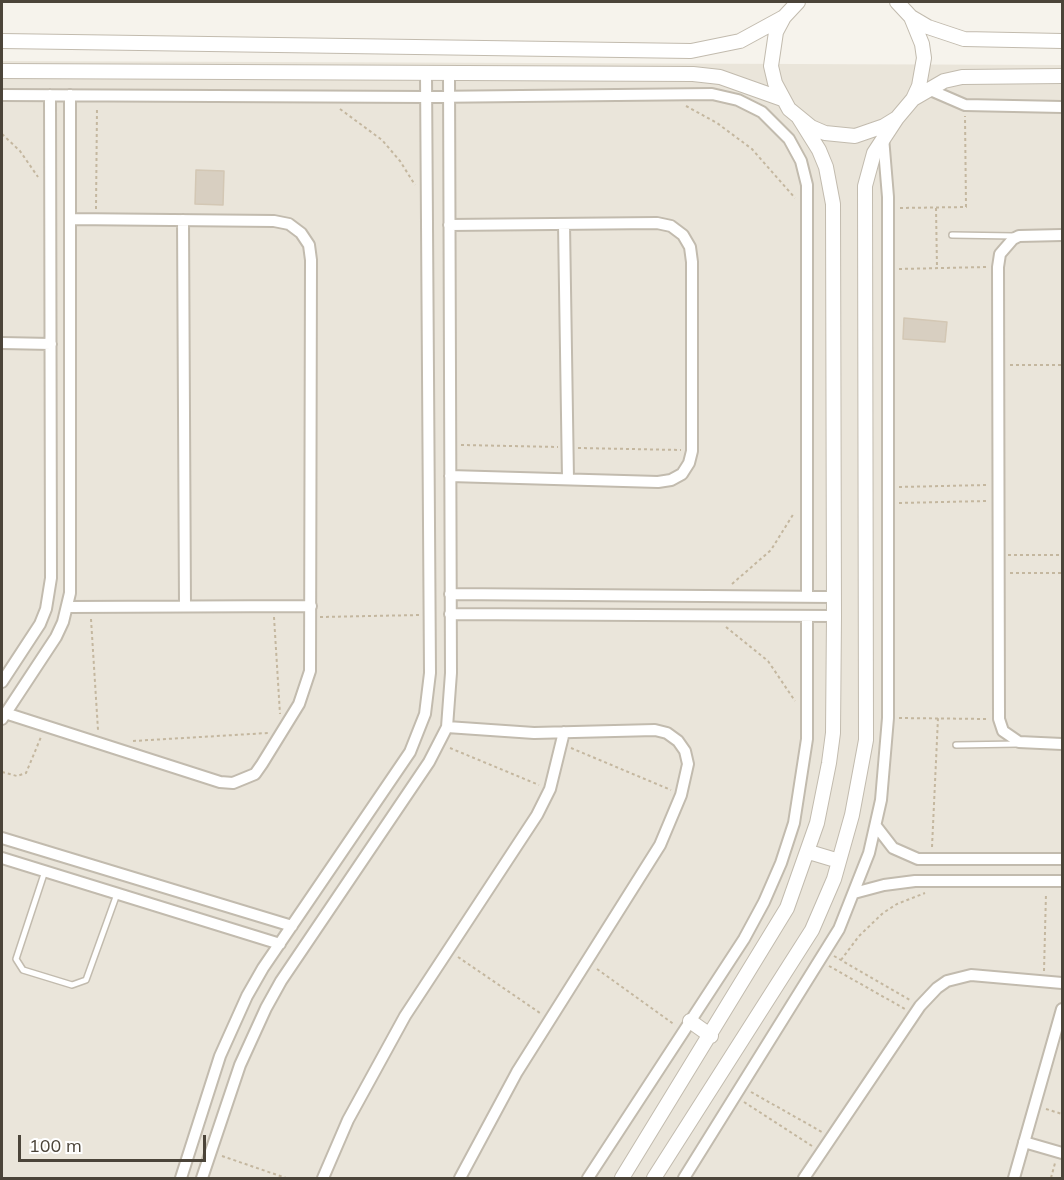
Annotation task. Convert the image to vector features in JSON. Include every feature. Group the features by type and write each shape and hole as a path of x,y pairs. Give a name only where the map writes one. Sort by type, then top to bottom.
{"street":[{"path":"622,1179 787,908 809,852 824,793 832,743 833,204 826,167 810,134 782,99 771,66 776,32 784,17 798,2"},
{"path":"903,7 936,30 964,39 1062,41"},
{"path":"903,7 918,30 924,58 923,72 913,99"},
{"path":"2,41 691,51 740,41 784,17"},
{"path":"2,71 449,75 693,74 720,77 782,99"},
{"path":"181,1179 217,1066 247,996 410,752 419,734 429,694 426,74"},
{"path":"202,1179 240,1065 266,1008 440,744 447,727 451,694 449,75"},
{"path":"654,1179 812,930 839,861 859,787 866,740 865,186 874,153 883,137 913,99 928,89 962,77 1062,76"},
{"path":"928,89 965,105 1062,107"},
{"path":"2,95 426,97 705,94 738,100 772,120 795,149 807,185 807,597"},
{"path":"2,682 32,637 46,609 51,578 50,95"},
{"path":"70,95 68,607 56,637 3,716 45,726 220,782 245,781 255,774 281,733 306,688 310,671 311,260 309,245 301,233 289,224 274,221 70,219"},
{"path":"799,118 825,133 855,136 870,132 897,118"},
{"path":"684,1179 824,957 854,893 876,826 885,773 888,718 889,208 883,137"},
{"path":"183,220 185,606"},
{"path":"449,225 657,223 672,226 683,235 690,247 692,262 692,451 689,463 682,474 670,480 450,476"},
{"path":"564,224 568,479"},
{"path":"1062,235 1019,236 1003,248 998,267 999,719 1008,736 1026,744 1062,744"},
{"path":"2,344 51,344"},
{"path":"51,512 70,511"},
{"path":"428,533 450,533"},
{"path":"450,594 834,597"},
{"path":"68,607 273,606 311,612"},
{"path":"450,614 834,616"},
{"path":"588,1179 744,939 781,863 794,823 807,740 807,616"},
{"path":"447,727 505,732 655,730 667,733 678,741 685,751 687,764 681,795 660,845 549,1018 494,1112 460,1179"},
{"path":"323,1179 375,1067 537,815 550,789 564,732"},
{"path":"876,826 883,838 899,851 918,859 1062,859"},
{"path":"2,838 292,926"},
{"path":"809,852 839,861"},
{"path":"2,858 280,944"},
{"path":"854,893 884,885 915,881 1062,881"},
{"path":"804,1179 918,1010 937,988 959,977 983,975 1062,982"},
{"path":"247,996 266,1008"},
{"path":"1014,1179 1062,1009"},
{"path":"686,1026 711,1036"},
{"path":"1024,1142 1061,1152"}],"lane":[{"path":"952,235 1019,236"},
{"path":"956,745 1026,744"},
{"path":"45,871 16,959 19,968 72,985 86,980 117,893"}],"path":[{"path":"96,219 97,95"},
{"path":"679,103 717,123 752,149 782,180 807,216"},
{"path":"889,208 966,207 965,105"},
{"path":"338,107 361,122 400,161 426,209"},
{"path":"2,134 37,174 50,198"},
{"path":"936,207 937,268"},
{"path":"888,269 998,267"},
{"path":"998,365 1062,365"},
{"path":"888,487 998,485"},
{"path":"888,503 998,501"},
{"path":"708,596 732,585 771,550 787,529 798,505"},
{"path":"998,555 1062,555"},
{"path":"998,572 1062,573"},
{"path":"133,741 281,733 273,606"},
{"path":"91,607 99,743"},
{"path":"311,612 428,614"},
{"path":"705,616 749,643 773,668 797,704"},
{"path":"888,718 999,719"},
{"path":"931,859 938,718"},
{"path":"2,772 17,776 26,773 45,726"},
{"path":"440,744 550,789"},
{"path":"562,744 681,795"},
{"path":"1044,980 1046,881"},
{"path":"841,960 859,936 883,913 905,900 928,892"},
{"path":"448,951 549,1018"},
{"path":"824,957 841,960 918,1010"},
{"path":"824,957 918,1010"},
{"path":"587,962 686,1026"},
{"path":"739,1092 832,1138"},
{"path":"739,1092 822,1152"},
{"path":"1035,1106 1062,1114"},
{"path":"210,1152 286,1179"},
{"path":"1051,1179 1061,1152"}],"shaded area":[{"path":"2,61 1062,65 1062,1178 2,1178"}],"building":[{"path":"196,170 224,171 223,205 195,204"},
{"path":"904,318 947,322 945,342 903,339"}]}
